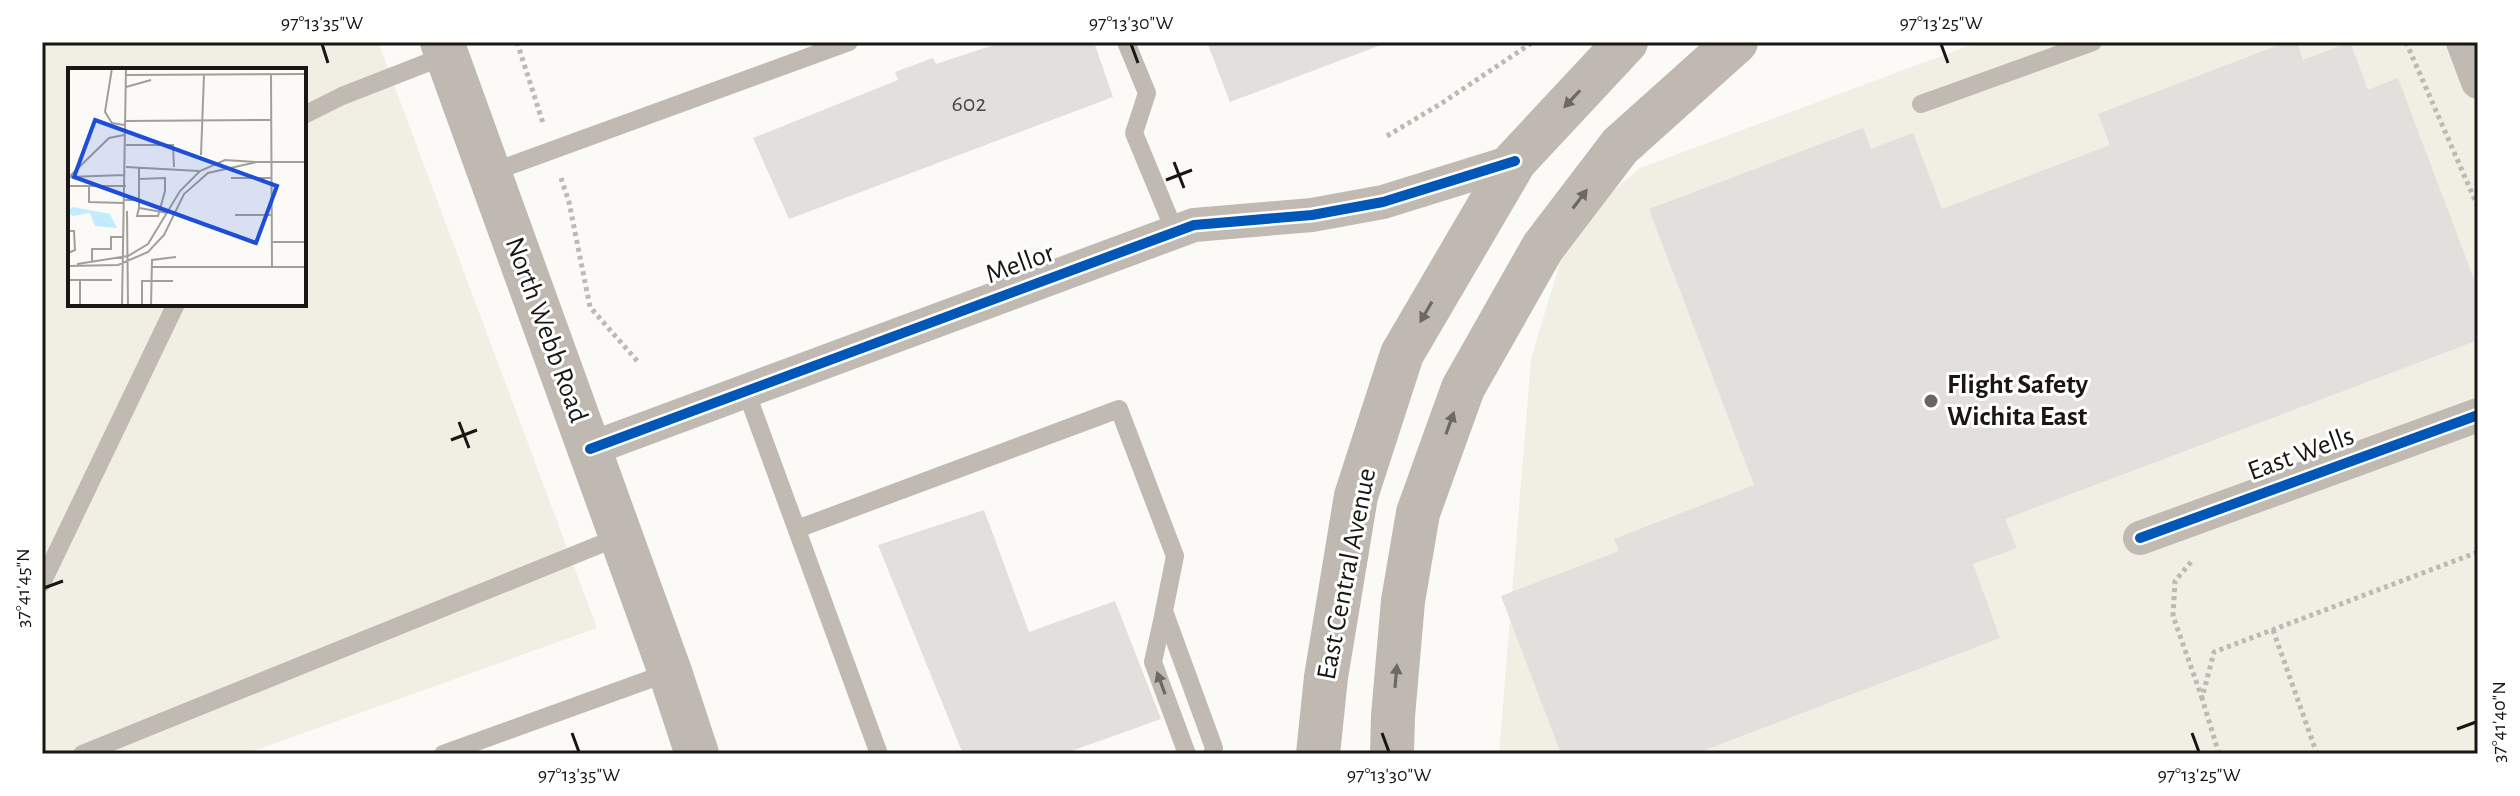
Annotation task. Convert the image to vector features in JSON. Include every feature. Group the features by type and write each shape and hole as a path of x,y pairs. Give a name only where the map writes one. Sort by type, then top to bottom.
{"main road":[{"name":"East Central Avenue","path":"1318,754 1326,677 1356,496 1402,354 1498,167 1626,42"},
{"name":"East Central Avenue","path":"1392,754 1403,601 1418,513 1463,388 1543,247 1620,146 1736,42"},
{"name":"North Webb Road","path":"444,48 697,754"}],"street":[{"path":"2463,42 2478,82"},
{"name":"Mellor","path":"590,449 1194,225 1312,215 1383,202 1498,167"},
{"name":"East Wells","path":"2140,538 2478,415"}],"lane":[{"path":"490,173 849,42"},
{"path":"1126,42 1147,93 1134,133 1175,232"},
{"path":"1921,104 2093,42"},
{"path":"306,114 444,48"},
{"path":"42,583 175,306"},
{"path":"746,391 879,754"},
{"path":"797,529 1119,409 1175,556 1153,662 1187,754"},
{"path":"82,754 621,536"},
{"path":"1164,611 1214,748 1212,754"},
{"path":"443,754 670,672"}],"path":[{"path":"517,42 569,202 590,307 639,363"},
{"path":"1387,136 1533,42"},
{"path":"2406,42 2478,207"},
{"path":"2202,698 2214,652 2478,552"},
{"path":"2198,553 2175,581 2173,616 2219,754"},
{"path":"2273,630 2317,754"}],"shaded area":[{"path":"42,42 378,42 597,628 245,754 42,754"},
{"path":"1979,42 2478,42 2478,754 1499,754 1531,359 1571,226 1640,168"}],"building":[{"path":"1003,42 1094,42 1113,97 789,219 753,138 898,80 895,72 933,58 936,64"},
{"path":"1207,42 1381,42 1381,45 1230,102"},
{"path":"2287,42 2297,42 2303,60 2350,42 2368,90 2398,78 2478,290 2478,340 2005,519 2017,548 1973,564 2000,638 1694,754 1561,754 1501,596 1619,551 1614,539 1754,485 1649,209 1863,128 1871,149 1913,133 1942,209 2110,145 2098,114"},
{"path":"984,510 1029,632 1115,601 1161,719 1063,754 963,754 878,545"}],"cycle path":[{"path":"590,449 1194,225 1312,215 1383,202 1515,161"},
{"path":"2140,538 2478,415"}],"place":[{"name":"Flight Safety Wichita East","path":"1931,401"}]}
